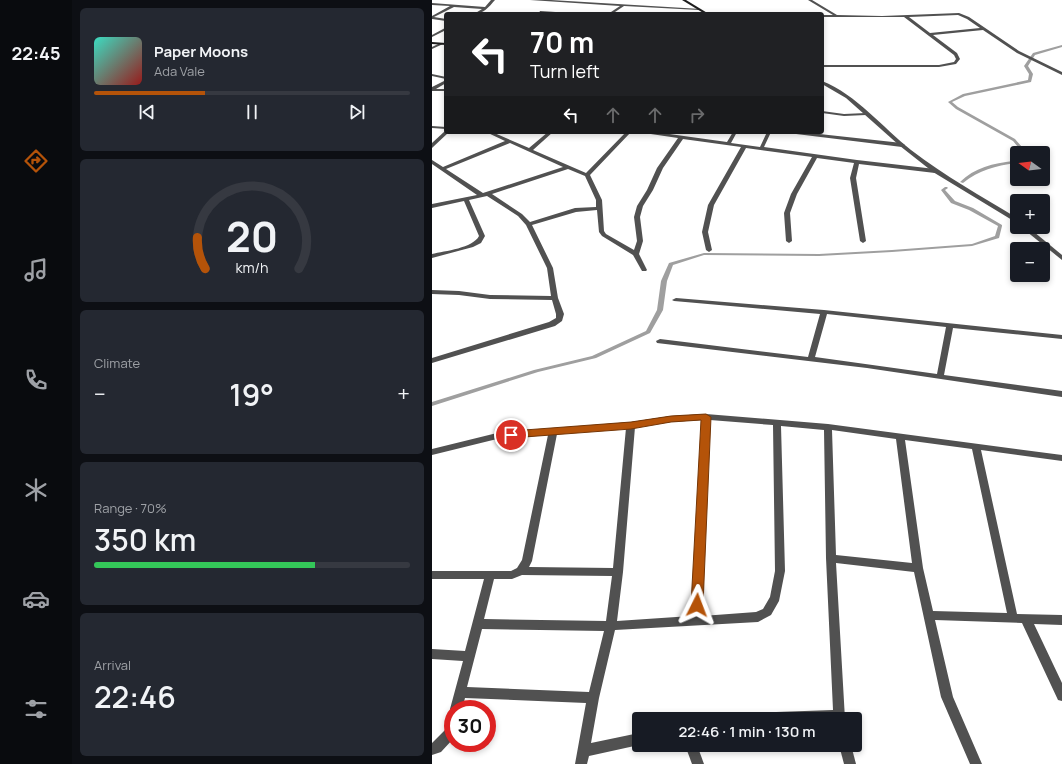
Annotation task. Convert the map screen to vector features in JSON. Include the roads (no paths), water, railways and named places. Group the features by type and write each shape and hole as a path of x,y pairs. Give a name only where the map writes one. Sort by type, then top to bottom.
{"main road":[{"path":"684,0 703,12"},
{"path":"432,43 444,44"}],"street":[{"path":"479,12 486,8 493,0"},
{"path":"532,0 699,10"},
{"path":"810,0 836,16"},
{"path":"550,5 555,1"},
{"path":"433,2 486,8"},
{"path":"432,17 454,5"},
{"path":"613,12 623,5"},
{"path":"540,12 545,9"},
{"path":"824,16 905,16 958,14 968,18 1018,52 1062,74"},
{"path":"824,66 939,66 955,63 958,59 956,54 905,16"},
{"path":"432,17 444,20"},
{"path":"928,34 983,29"},
{"path":"432,36 444,30"},
{"path":"432,48 440,44"},
{"path":"432,75 444,78"},
{"path":"432,89 444,82"},
{"path":"824,83 848,97 935,172 1010,217"},
{"path":"432,89 444,90"},
{"path":"824,112 844,115 866,114"},
{"path":"432,127 444,128"},
{"path":"432,146 445,134"},
{"path":"494,134 508,142 587,175 600,200 601,231 604,235 636,254 644,270"},
{"path":"530,150 549,134"},
{"path":"587,175 627,134"},
{"path":"660,134 935,172"},
{"path":"728,144 734,134"},
{"path":"762,149 768,134"},
{"path":"806,134 902,145"},
{"path":"636,254 640,241 637,216 640,206 650,190 660,168 682,137"},
{"path":"432,168 440,168 508,142"},
{"path":"709,250 705,232 711,206 744,146"},
{"path":"789,241 787,213 794,194 815,156"},
{"path":"432,162 520,215 529,224 550,268 555,298 560,314 559,319 552,324 432,361"},
{"path":"857,162 853,178 864,241"},
{"path":"432,206 485,195 568,167"},
{"path":"432,256 471,246 479,242 482,236 466,200"},
{"path":"529,224 575,210 600,208"},
{"path":"1033,234 1062,258"},
{"path":"432,292 459,293 490,297 555,298"},
{"path":"676,300 824,312 1062,337"},
{"path":"811,359 824,312"},
{"path":"940,377 950,325"},
{"path":"660,341 811,359 1062,394"},
{"path":"696,621 706,417"},
{"path":"432,452 497,436 706,417 828,427 1062,458"},
{"path":"477,624 611,626 758,617 767,612 775,598 780,571 777,422"},
{"path":"581,764 593,698 611,626 618,572 631,425"},
{"path":"828,427 838,712"},
{"path":"521,571 527,561 553,431"},
{"path":"900,437 918,568 947,697 976,764"},
{"path":"976,447 1013,618"},
{"path":"832,558 918,568"},
{"path":"432,575 512,575 521,571 618,572"},
{"path":"458,700 490,575"},
{"path":"928,614 1062,620"},
{"path":"1026,618 1062,696"},
{"path":"432,654 469,656"},
{"path":"460,692 593,698"},
{"path":"432,749 437,748 444,740"},
{"path":"583,751 632,740"},
{"path":"694,752 698,764"},
{"path":"847,752 850,764"}],"waterway":[{"path":"1019,146 1014,140 957,108 950,102 964,95 1030,81 1031,74 1026,66 1034,54 1062,46"},
{"path":"962,182 980,170 1010,163"},
{"path":"432,404 536,371 594,357 648,332 660,310 664,281 671,264 704,254 819,255 892,251 972,245 997,237 1000,226 971,209 953,202 943,190 946,188"}]}
